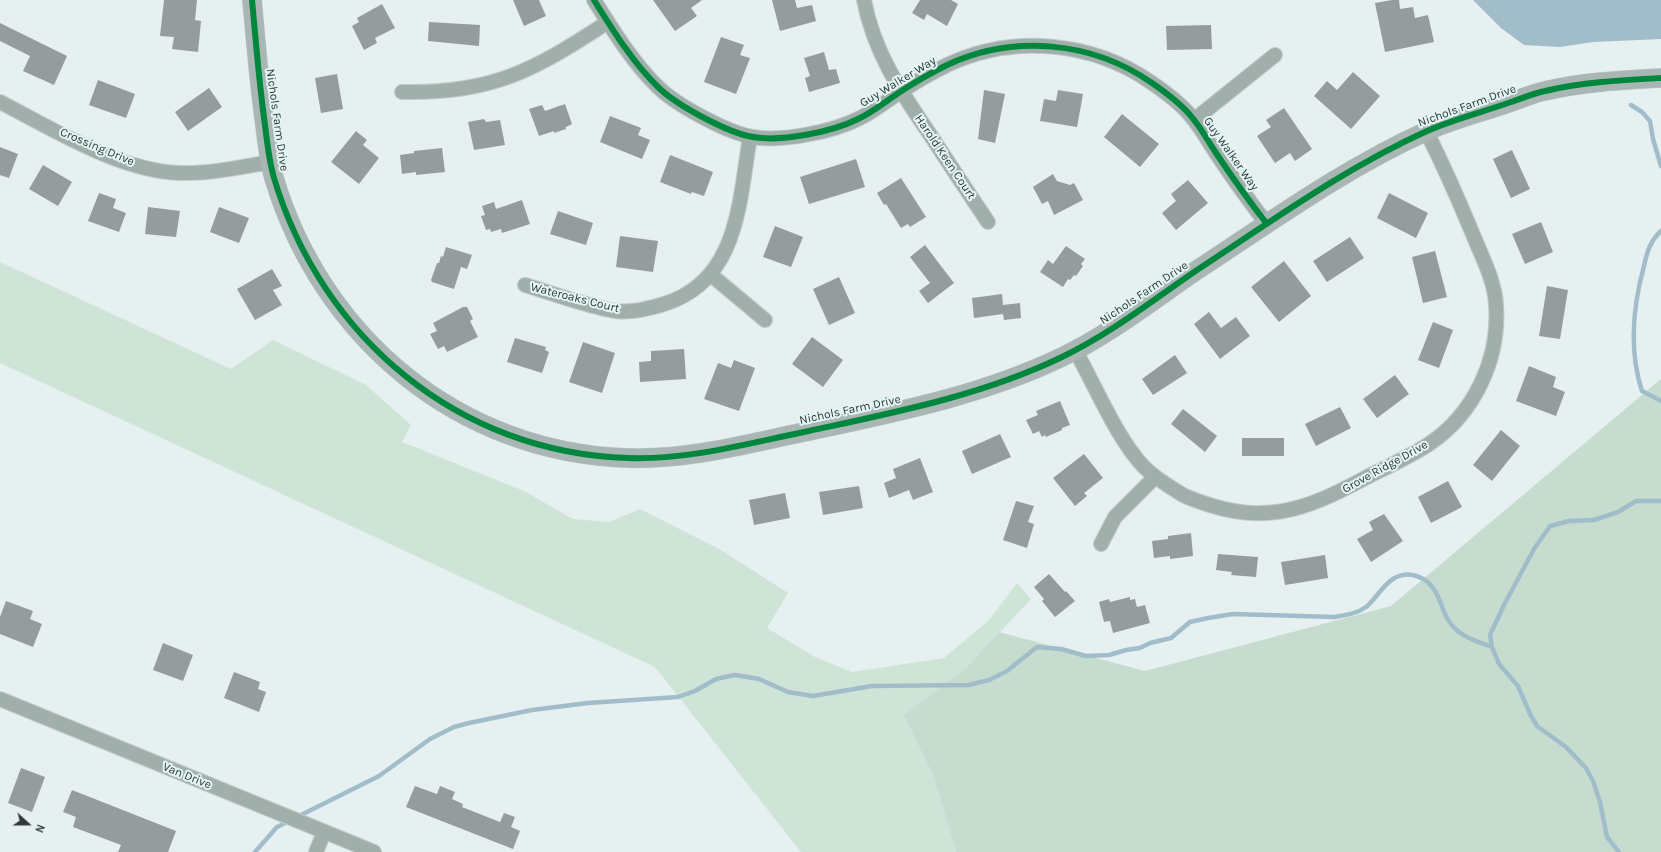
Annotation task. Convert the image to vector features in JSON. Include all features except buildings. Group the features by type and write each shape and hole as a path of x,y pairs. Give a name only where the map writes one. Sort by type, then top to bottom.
{"street":[{"name":"Nichols Farm Drive","path":"252,0 262,106 271,162 283,204 297,239 311,267 350,322 393,365 421,389 469,419 511,436 543,446 572,453 628,458 658,458 694,455 932,403 982,389 1032,370 1095,339 1324,186 1378,154 1426,131 1447,122 1547,90 1661,78"},
{"name":"Guy Walker Way","path":"594,0 645,73 659,88 696,114 750,137 814,134 839,127 863,116 948,65 981,53 1006,47 1031,45 1062,47 1090,53 1133,71 1171,98 1194,120 1266,224"},
{"name":"Harold Keen Court","path":"864,0 867,17 879,52 901,92 988,222"},
{"path":"402,92 435,93 456,91 503,80 545,62 608,22"},
{"path":"1194,120 1275,55"},
{"name":"Crossing Drive","path":"0,102 97,150 117,158 154,169 180,173 209,171 271,162"},
{"name":"Grove Ridge Drive","path":"1074,350 1130,450 1144,467 1155,477 1185,496 1230,511 1257,514 1294,509 1335,494 1418,451 1445,431 1462,414 1477,392 1490,361 1495,342 1496,305 1490,275 1442,162 1426,131"},
{"name":"Wateroaks Court","path":"525,285 616,311 644,310 670,302 698,287 724,255 730,241 735,225 750,137"},
{"path":"710,274 765,320"},
{"path":"1101,544 1115,517 1155,477"},
{"name":"Van Drive","path":"1,703 374,852"},
{"path":"316,852 324,832"}],"green space":[{"path":"0,262 231,369 273,340 366,385 411,425 402,442 524,491 573,519 609,522 640,509 721,550 788,593 767,628 815,657 852,672 944,658 989,620 1017,583 1031,599 969,665 905,715 933,775 956,852 801,852 655,667 0,363"},
{"path":"1661,379 1661,852 956,852 933,775 904,715 969,665 999,632 1145,671 1391,606"}],"water":[{"path":"1473,0 1661,0 1661,39 1593,42 1560,47 1524,45 1501,28"}],"waterway":[{"path":"1631,105 1642,112 1650,121 1653,139 1661,166"},
{"path":"1661,231 1652,243 1646,256 1637,297 1634,328 1635,360 1642,391 1661,401"},
{"path":"1619,852 1607,837 1600,802 1593,781 1586,768 1566,747 1537,726 1518,686 1499,664 1492,647 1490,635 1504,605 1534,549 1550,526 1569,521 1594,520 1618,512 1636,501 1661,501"},
{"path":"297,817 379,776 430,739 454,727 469,723 532,710 588,703 678,697 695,691 716,679 735,675 759,679 788,692 813,696 872,686 969,685 989,680 1007,671 1037,647 1061,649 1086,656 1109,655 1140,648 1150,643 1171,638 1190,622 1208,618 1233,614 1334,617 1351,614 1366,607 1393,579 1405,575 1422,578 1432,586 1454,628 1465,636 1492,647"},
{"path":"255,852 277,827 289,821"}],"cycle path":[{"path":"252,0 268,152 274,178 296,236 326,289 363,336 406,376 454,409 508,435 566,451 628,458 650,458 695,454 870,418 968,393 1031,371 1062,357 1097,338 1309,196 1367,161 1427,131 1458,119 1541,92 1588,83 1661,78"},
{"path":"594,0 632,57 649,78 666,94 689,110 717,124 730,130 753,137 792,137 821,132 847,124 869,113 911,85 947,65 972,55 998,49 1025,46 1052,47 1078,51 1104,58 1129,69 1152,83 1186,111 1197,124 1234,180 1267,224"}]}
